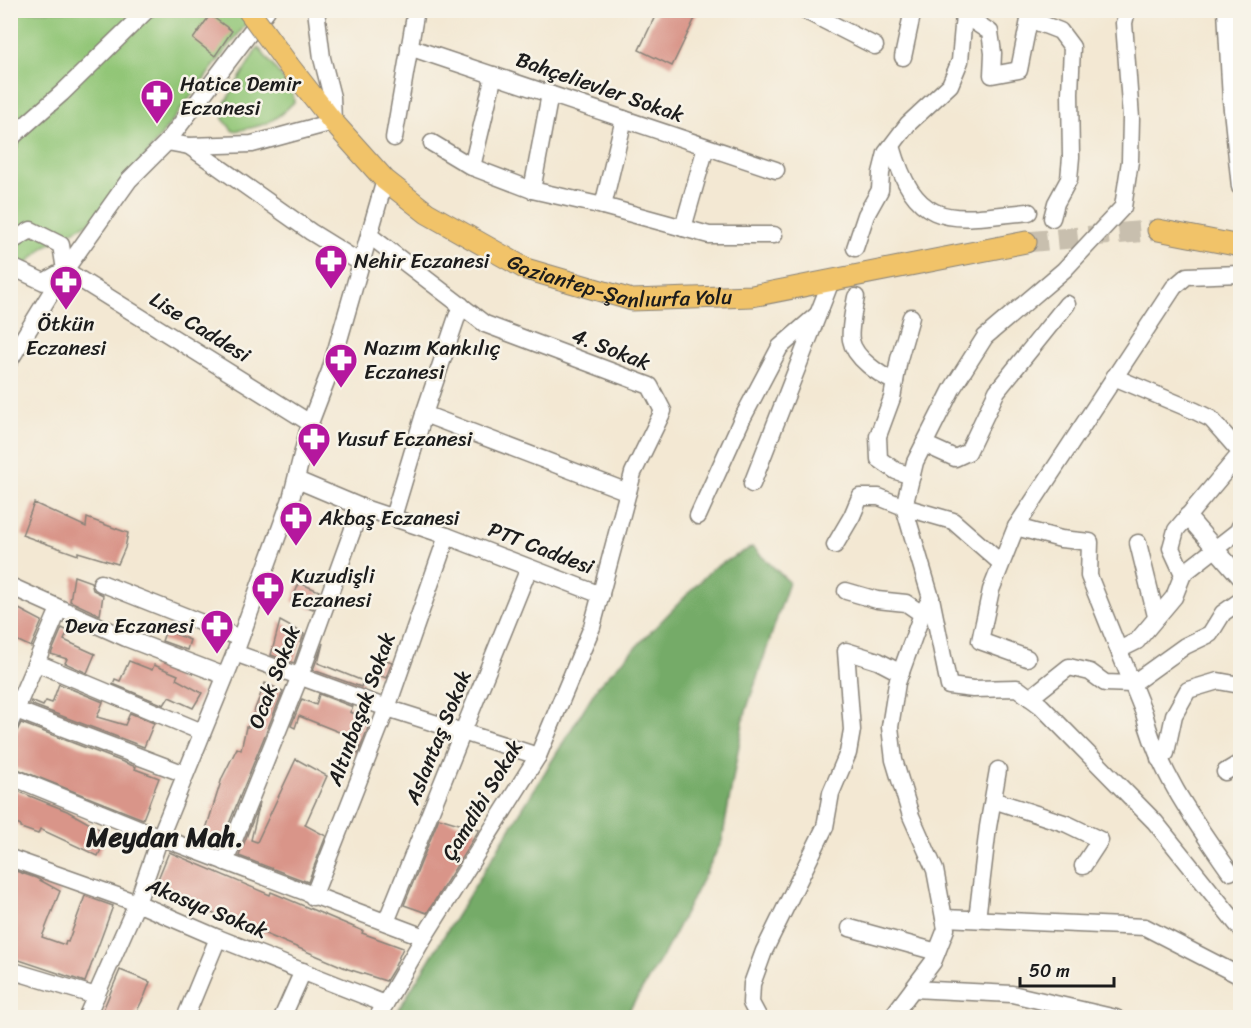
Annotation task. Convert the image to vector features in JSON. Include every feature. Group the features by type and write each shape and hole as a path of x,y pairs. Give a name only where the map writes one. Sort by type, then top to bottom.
{"main road":[{"name":"Gaziantep-Şanlıurfa Yolu","path":"248,10 333,122 386,180 427,213 526,269 632,300 752,296 1026,242"},
{"path":"1158,230 1240,246"}],"street":[{"path":"10,143 13,136 62,93 147,10"},
{"path":"10,360 65,270 129,180 167,142 267,10"},
{"path":"167,142 189,146 252,144 333,122 332,97 322,58 315,10"},
{"path":"394,138 416,10"},
{"path":"804,10 820,15 875,46"},
{"path":"903,57 913,10"},
{"path":"1127,10 1124,23 1131,118 1130,162 1123,207 1064,270 986,337 952,389 915,462 904,507 931,598 949,686 973,689 1017,688 1041,706 1155,822 1240,928"},
{"path":"1226,10 1231,100 1240,187"},
{"path":"961,13 990,32 993,52 992,75 1018,70 1030,15 1060,31 1072,47 1069,179 1056,203 1052,218"},
{"path":"855,248 866,215 880,190 886,153 908,124 950,85 960,61 961,13"},
{"name":"Bahçelievler Sokak","path":"410,47 776,170"},
{"path":"472,167 494,75"},
{"path":"532,190 550,94"},
{"path":"603,206 624,119"},
{"path":"432,143 472,167 532,190 603,206 709,235 774,235"},
{"path":"189,146 311,232 361,263"},
{"path":"892,146 908,188 927,209 943,217 963,219 1029,213"},
{"path":"683,228 706,147"},
{"path":"86,1017 137,903 160,837 237,645 297,480 310,423 330,371 386,180"},
{"path":"10,242 31,230 61,245 65,270"},
{"name":"4. Sokak","path":"369,235 485,324 650,386 663,411 633,473 601,595"},
{"path":"11,266 44,282 65,270"},
{"name":"Lise Caddesi","path":"65,270 310,423"},
{"path":"1027,658 980,641 991,590 1016,527 1174,287 1187,276 1240,274"},
{"path":"752,484 831,281"},
{"path":"855,297 851,340 861,358 881,376 896,382"},
{"path":"924,444 954,458 968,452 997,390 1067,304"},
{"path":"393,517 424,414 461,305"},
{"path":"699,516 742,419 780,347 817,315"},
{"path":"911,317 892,398 878,436 879,459 896,471 912,476"},
{"path":"1114,377 1211,419 1240,453 1176,530 1171,548 1183,574"},
{"path":"424,414 628,492"},
{"name":"PTT Caddesi","path":"297,480 361,507 447,536 601,595"},
{"path":"835,545 860,497 879,497 953,521 1001,563"},
{"name":"Ocak Sokak","path":"225,862 300,676 361,507"},
{"path":"1187,516 1240,577"},
{"path":"1119,650 1137,642 1156,616 1174,597 1183,574 1238,531 1240,526"},
{"path":"1016,527 1061,539 1090,542 1089,576 1144,713 1149,736 1200,830 1230,872"},
{"name":"Altınbaşak Sokak","path":"313,897 387,708 447,536"},
{"path":"1138,543 1156,616"},
{"name":"Aslantaş Sokak","path":"386,922 530,568"},
{"path":"101,583 300,676 387,708 538,756"},
{"path":"10,586 126,638 225,676"},
{"path":"846,591 877,600 906,603 922,614"},
{"name":"Çamdibi Sokak","path":"381,1011 538,756 592,627 601,595"},
{"path":"891,1017 933,962 946,929 935,870 911,816 894,760 890,727 897,682 922,614 931,598"},
{"path":"1030,698 1069,668 1090,672 1105,683 1132,684 1185,646 1210,634 1223,613 1240,601"},
{"path":"59,609 13,716 185,774"},
{"path":"759,1017 751,1003 752,984 764,951 825,827 831,793 848,753 852,730 846,651 901,672"},
{"path":"37,663 202,732"},
{"path":"1160,759 1166,753 1174,715 1188,690 1218,681 1240,685"},
{"path":"1225,772 1240,763"},
{"path":"977,919 999,770"},
{"path":"10,776 313,897 386,922 424,938"},
{"path":"993,800 1067,824 1100,840 1083,866"},
{"name":"Akasya Sokak","path":"10,858 137,903 303,971 381,1011"},
{"path":"944,918 1145,927 1240,976"},
{"path":"850,928 937,952"},
{"path":"185,1017 218,938"},
{"path":"10,970 96,996"},
{"path":"282,1017 303,971"},
{"path":"913,989 1012,994 1116,1017"}],"green space":[{"path":"11,11 256,11 99,217 44,247 11,278"},
{"path":"258,47 292,90 294,102 267,123 233,131 223,119 222,108"},
{"path":"752,547 789,582 744,717 722,841 664,954 625,1017 394,1017 598,686 713,568"}],"building":[{"path":"658,10 699,10 672,66 639,50"},
{"path":"210,15 232,31 215,56 193,39"},
{"path":"34,503 86,527 87,518 128,533 118,564 78,552 78,555 22,535"},
{"path":"74,576 91,582 93,590 103,595 100,615 70,601"},
{"path":"299,583 319,591 313,609 292,601"},
{"path":"19,609 42,621 31,647 10,637 10,626"},
{"path":"280,621 304,634 294,663 271,655"},
{"path":"62,628 68,631 64,640 95,654 87,673 65,663 67,659 51,654"},
{"path":"166,630 190,640 187,650 162,641"},
{"path":"323,643 318,663 363,681 361,687 313,670"},
{"path":"378,657 392,662 386,678 371,672"},
{"path":"129,661 152,670 154,665 178,675 176,679 202,693 193,708 169,697 164,705 113,684 115,679 120,681"},
{"path":"265,683 283,691 219,848 202,842 222,778 237,748 241,750 246,727 248,727"},
{"path":"59,684 103,702 97,717 125,725 130,713 154,723 144,747 30,704 31,701 43,706 46,701 52,703"},
{"path":"319,694 353,707 350,712 371,720 358,754 344,749 349,736 299,716 295,728 291,726 302,699 316,705"},
{"path":"21,723 159,778 143,819 10,766 10,733 17,731"},
{"path":"296,759 327,776 305,825 326,836 308,882 239,856 260,802 251,840 257,842"},
{"path":"10,788 67,811 108,834 98,856 40,829 38,834 10,821"},
{"path":"439,818 479,830 427,913 404,905"},
{"path":"169,852 403,948 394,968 386,981 348,969 249,927 153,891"},
{"path":"10,869 36,878 60,891 42,937 65,945 85,896 113,906 85,982 10,957"},
{"path":"120,970 150,982 145,995 134,1017 100,1017"}],"tunnel":[{"path":"1026,242 1158,230"}],"place":[{"name":"Hatice Demir Eczanesi","path":"157,125"},
{"name":"Nehir Eczanesi","path":"331,290"},
{"name":"Ötkün Eczanesi","path":"66,311"},
{"name":"Nazım Kankılıç Eczanesi","path":"341,389"},
{"name":"Yusuf Eczanesi","path":"314,468"},
{"name":"Akbaş Eczanesi","path":"296,547"},
{"name":"Kuzudişli Eczanesi","path":"268,617"},
{"name":"Deva Eczanesi","path":"217,655"}],"district":[{"name":"Meydan Mah.","path":"165,837"}]}
